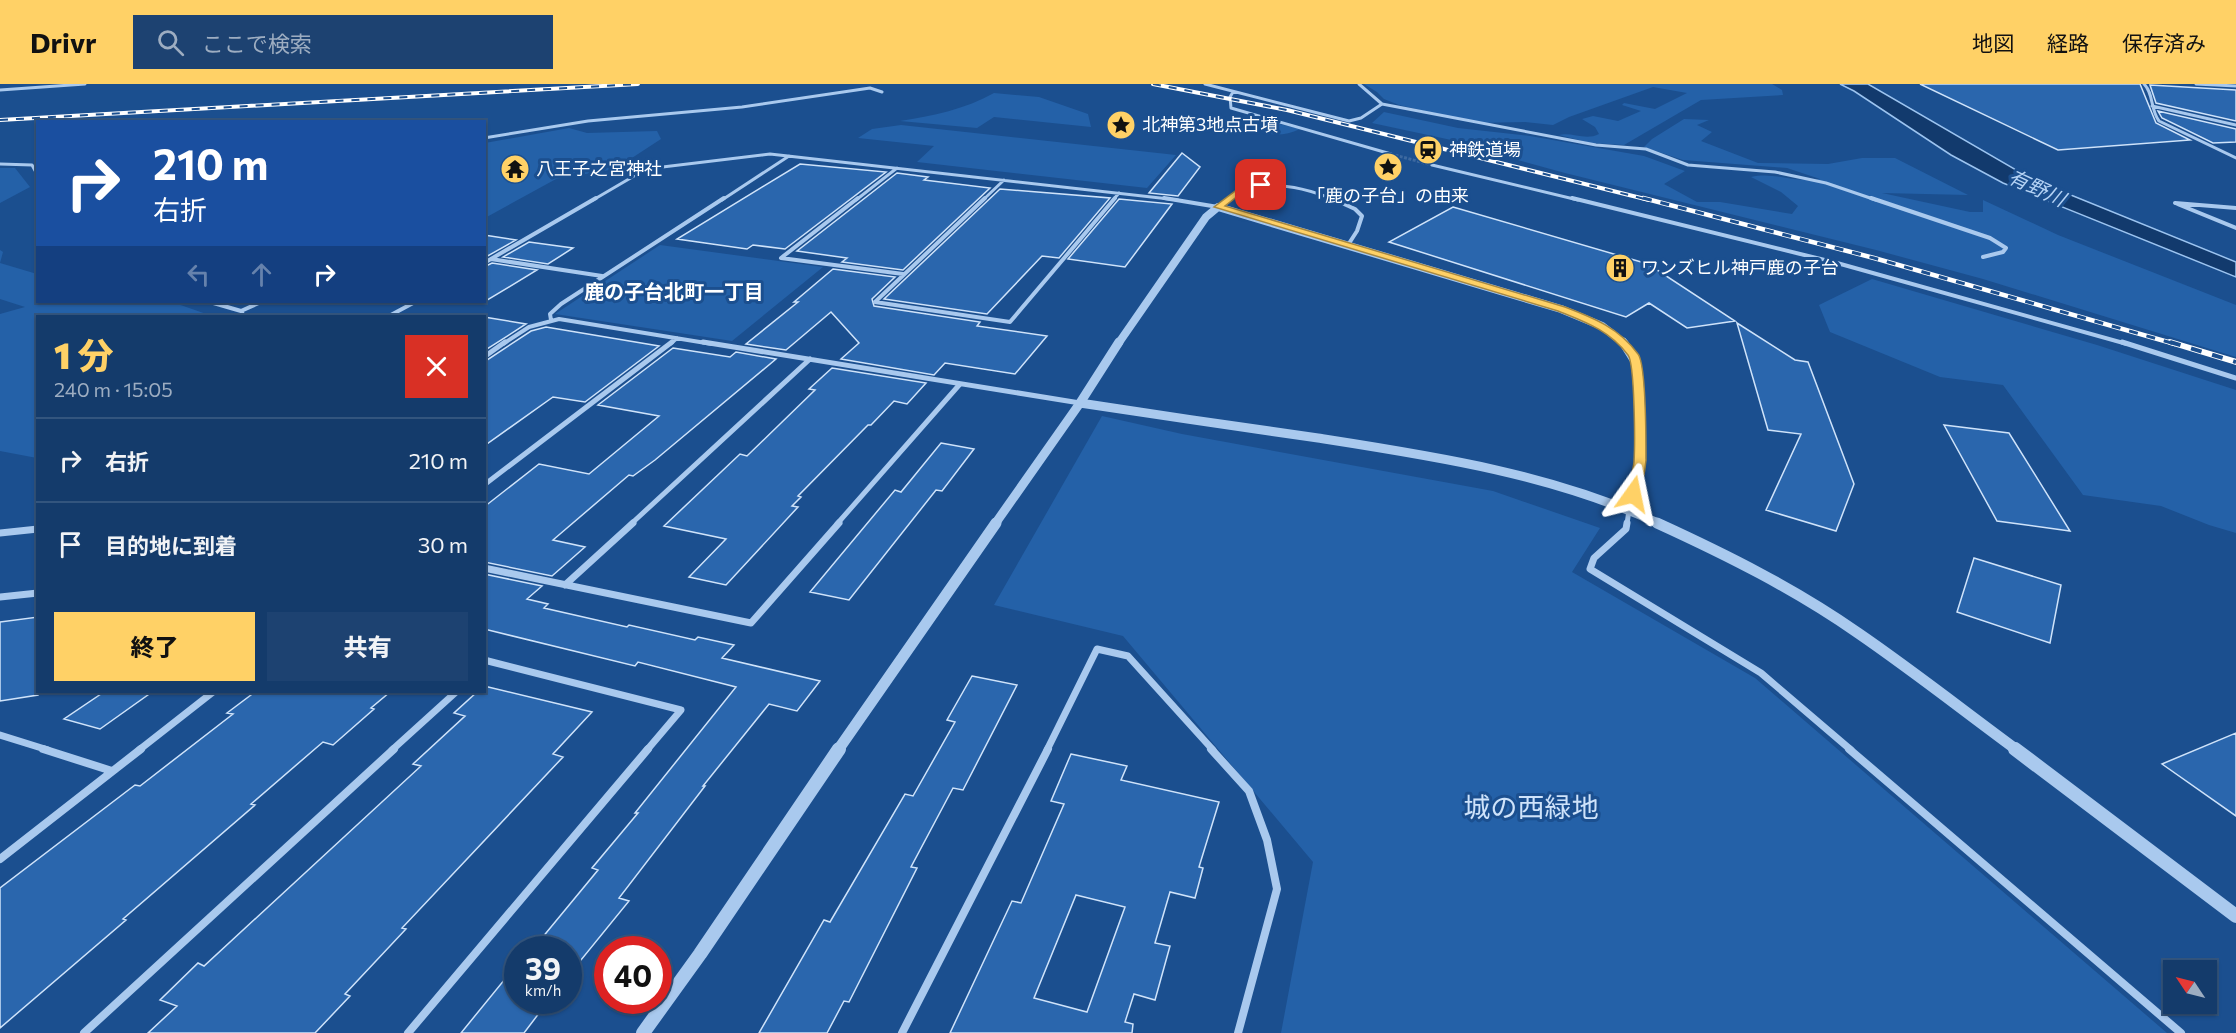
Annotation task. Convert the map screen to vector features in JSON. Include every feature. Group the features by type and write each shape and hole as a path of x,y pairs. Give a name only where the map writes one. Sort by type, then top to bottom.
{"street":[{"path":"0,90 85,84"},
{"path":"1204,84 1342,120 1361,118 1382,105"},
{"path":"1359,84 1371,92 1382,105 1596,145 1646,149 1688,165 1775,172 1826,183 1990,238 2006,248 2003,252 1983,257"},
{"path":"2144,84 2150,90 2152,106 2159,121 2236,158"},
{"path":"2196,84 2236,86"},
{"path":"486,138 588,121 742,107 870,88 882,92"},
{"path":"1233,92 1230,98 1231,108 1391,154"},
{"path":"2152,106 2236,125"},
{"path":"486,260 646,170 770,154 1181,200 1218,207 1580,315 1598,323 1623,342 1635,357 1638,380 1640,462 1626,529 1594,558 1590,569 1761,673 2181,1033"},
{"path":"551,320 550,314 561,304 789,156"},
{"path":"0,164 32,165 36,172"},
{"path":"1432,165 1854,266 2100,336 2236,378"},
{"path":"898,167 781,258 903,274"},
{"path":"1004,180 874,302 1010,322 1119,193"},
{"path":"643,1033 700,954 887,678 1080,403 1134,317 1206,217 1240,190 1269,184 1351,205 1362,216 1355,238 1348,245"},
{"path":"2236,208 2175,204 2236,228"},
{"path":"486,260 602,276"},
{"path":"213,303 243,314 260,303"},
{"path":"391,315 413,303"},
{"path":"486,356 531,326 551,320 1390,449 1532,479 1629,510 1727,555 1785,586 1857,633 1934,687 2236,916"},
{"path":"486,483 677,339"},
{"path":"565,585 810,359"},
{"path":"486,568 751,623 960,384"},
{"path":"0,533 36,529"},
{"path":"0,597 36,593"},
{"path":"902,1033 990,865 1097,649 1128,656 1250,791 1268,840 1276,889 1238,1033"},
{"path":"408,1033 681,710 486,662"},
{"path":"0,859 212,693"},
{"path":"84,1033 455,693"},
{"path":"0,735 112,771"}],"green space":[{"path":"1364,84 1772,84 1782,90 1783,95 1701,100 1624,145 1591,143 1559,135 1594,136 1599,134 1595,127 1582,119 1593,116 1618,121 1641,111 1622,105 1624,103 1655,109 1687,93 1653,87 1553,125 1525,122 1476,123 1399,105 1384,99"},
{"path":"994,93 1039,97 1088,114 1091,127 994,117 977,128 900,121 948,111"},
{"path":"1384,112 1458,128 1530,136 1644,156 1685,171 1664,184 1697,202 1720,202 1792,214 1798,206 1781,192 1751,177 1768,175 1803,180 1820,179 1787,168 1683,160 1644,147 1652,139 1684,119 1709,120 1697,125 1712,132 1701,141 1758,163 1828,164 1862,158 1895,158 1968,195 1882,193 1970,212 1983,212 1983,200 2058,235 2236,305 2236,357 1983,279 1876,250 1565,173 1514,159 1498,150 1372,123"},
{"path":"1251,117 1300,129 1276,135 1254,130 1238,123"},
{"path":"901,125 1176,155 1147,188 917,162 934,146 858,138 872,129"},
{"path":"569,128 587,133 657,131 661,139 615,169 556,179 486,217 486,143"},
{"path":"0,168 15,168 30,187 0,203"},
{"path":"660,245 823,267 732,341 555,314"},
{"path":"0,263 36,274 36,303 175,303 209,315 36,315 36,458 0,451 0,314 25,307 0,299"},
{"path":"1872,279 2097,345 2236,390 2236,533 2161,506 2083,495 2003,385 1940,377 1830,332 1819,305"},
{"name":"城の西緑地","path":"1102,416 1182,434 1493,491 1600,528 1572,572 1755,678 2167,1033 1281,1033 1313,862 1123,636 994,605"}],"water":[{"name":"有野川","path":"1840,84 1868,84 2047,188 2061,191 2236,262 2236,277 2003,183 1951,155"}],"building":[{"path":"1920,84 2140,84 2156,123 2190,140 2058,150"},
{"path":"2150,85 2236,90 2236,121 2156,103"},
{"path":"2158,111 2236,129 2236,142 2213,143 2162,118"},
{"path":"1182,153 1200,167 1178,196 1149,193"},
{"path":"800,164 886,172 785,249 753,245 747,249 677,239"},
{"path":"897,173 928,177 924,180 990,188 903,270 842,262 847,258 797,251"},
{"path":"1000,189 1110,198 1059,258 1042,256 987,314 884,299"},
{"path":"1119,199 1172,204 1125,267 1068,259"},
{"path":"1453,207 1648,264 1735,321 1687,328 1649,303 1626,317 1389,242"},
{"path":"486,235 516,240 486,257"},
{"path":"529,242 573,248 548,264 503,257"},
{"path":"492,263 537,270 486,301 486,266"},
{"path":"833,269 895,277 872,299 874,306 980,322 977,326 1047,336 1015,374 945,363 934,375 841,359 859,343 831,312 786,350 746,344 798,302 794,302"},
{"path":"486,317 526,324 486,350"},
{"path":"1737,323 1795,360 1808,362 1854,484 1836,531 1766,510 1801,434 1768,430"},
{"path":"546,327 659,346 585,402 553,397 486,445 486,361 531,331"},
{"path":"673,348 730,357 736,352 776,359 655,460 633,476 629,475 553,540 585,547 552,576 486,562 486,505 539,464 589,474 659,416 598,405"},
{"path":"832,368 926,383 907,404 894,401 871,425 868,425 798,496 801,497 792,506 798,507 726,585 689,577 726,539 664,526 740,454 747,456 815,390 809,389"},
{"path":"1944,425 2009,433 2070,531 1997,521"},
{"path":"941,443 974,449 942,491 936,490 849,600 810,592 895,490 901,492"},
{"path":"1974,558 2061,585 2050,643 1957,612"},
{"path":"486,574 542,586 527,599 548,604 544,608 627,627 629,625 695,640 698,637 734,645 722,658 820,681 797,711 769,704 703,786 705,786 619,898 629,901 601,936 594,936 594,944 582,959 582,936 544,936 598,870 592,868 736,687 638,662 635,666 486,629"},
{"path":"36,617 36,693 38,695 0,701 0,622"},
{"path":"972,676 1017,685 963,790 953,788 911,867 917,868 849,1002 844,1001 827,1033 759,1033 824,920 830,922 905,794 913,796 955,722 947,720"},
{"path":"486,686 592,712 553,754 563,757 402,928 406,929 345,994 350,996 315,1033 148,1033 177,1006 160,1000 198,963 204,966 421,766 413,764 465,716 454,713 476,693 486,693"},
{"path":"103,693 151,693 100,729 64,719"},
{"path":"254,693 389,693 333,745 323,742 251,804 255,805 0,1028 0,888 135,785 140,786 233,714 227,713"},
{"path":"2236,733 2236,816 2162,764"},
{"path":"1071,754 1127,766 1121,780 1219,802 1199,867 1203,868 1195,898 1170,892 1155,943 1170,946 1155,1000 1134,994 1125,1022 1133,1024 1132,1033 950,1033 1012,901 1021,903 1064,804 1051,801","holes":["1076,895 1125,907 1087,1012 1034,998"]},
{"path":"504,980 504,1014 538,1014 524,1033 461,1033"}],"tunnel":[{"path":"1391,154 1432,165"}],"railway":[{"path":"0,120 638,84"},
{"path":"1153,84 1287,110 1649,200"},
{"path":"1643,198 1874,258 2175,344"},
{"path":"2170,342 2236,362"}],"place":[{"name":"北神第3地点古墳","path":"1121,125"},
{"name":"神鉄道場","path":"1428,150"},
{"name":"「鹿の子台」の由来","path":"1388,167"},
{"name":"八王子之宮神社","path":"515,169"},
{"name":"ワンズヒル神戸鹿の子台","path":"1620,268"}],"district":[{"name":"鹿の子台北町一丁目","path":"674,292"}],"route":[{"path":"1261,185 1240,190 1218,207 1580,315 1614,334 1635,357 1638,380 1640,462 1633,494"}]}
